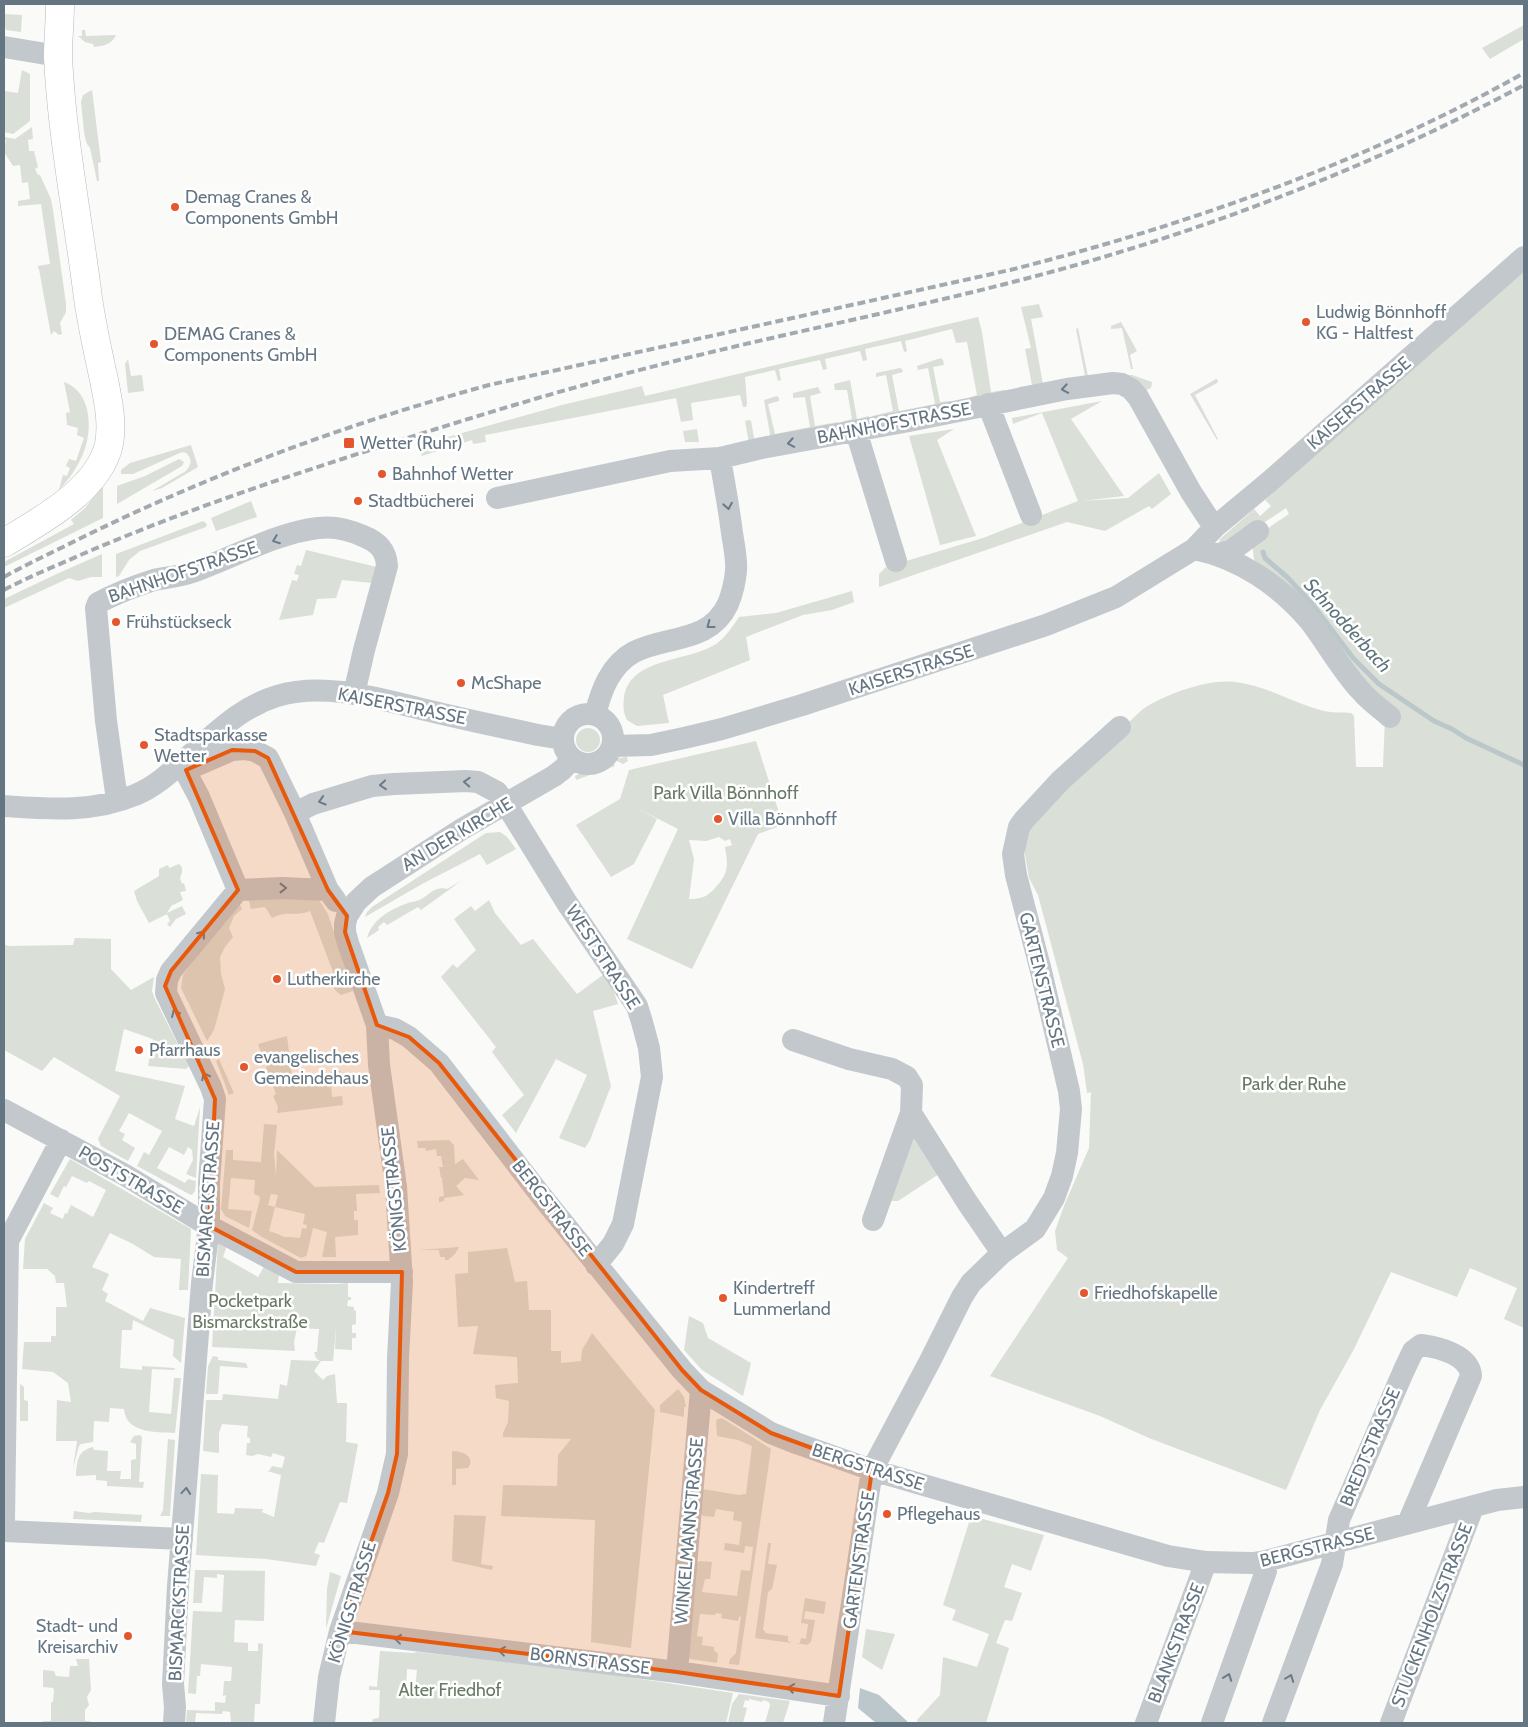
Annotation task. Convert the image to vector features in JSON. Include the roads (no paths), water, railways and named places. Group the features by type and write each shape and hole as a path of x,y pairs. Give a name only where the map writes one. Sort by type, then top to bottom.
{"main road":[{"path":"4,542 54,513 77,493 97,470 109,444 109,406 88,298 67,157 58,56 60,13"}],"street":[{"path":"4,47 58,56"},
{"name":"KAISERSTRASSE","path":"4,806 79,809 134,796 184,766 228,721 277,696 319,691 354,694 538,735 568,749 581,764 592,764 599,762 607,755 612,746 652,744 722,729 860,687 1046,625 1116,597 1194,549 1216,526 1524,257"},
{"name":"BAHNHOFSTRASSE","path":"502,496 670,461 720,458 762,448 988,404 1067,389 1113,383 1122,384 1131,389 1138,398 1191,492 1210,521 1216,526"},
{"path":"988,404 1031,515"},
{"path":"856,431 896,561"},
{"path":"595,715 603,687 619,664 633,653 667,641 686,637 711,627 720,617 730,599 736,571 735,554 720,458"},
{"name":"BAHNHOFSTRASSE","path":"117,800 106,722 96,608 98,603 118,593 154,580 184,575 282,537 300,532 318,528 333,528 360,534 371,539 384,550 387,566 354,694"},
{"path":"1216,555 1232,550 1258,531"},
{"path":"1194,549 1216,555 1253,571 1276,587 1308,620 1361,691 1390,717"},
{"path":"568,749 567,726 571,721 580,716 595,715 605,721 611,728 613,735 612,746"},
{"name":"GARTENSTRASSE","path":"840,1715 872,1470 962,1297 971,1283 1002,1253 1035,1229 1054,1198 1062,1176 1067,1153 1071,1109 1069,1091 1016,875 1013,854 1015,841 1019,827 1024,820 1060,781 1120,727"},
{"name":"AN DER KIRCHE","path":"347,916 356,902 372,887 462,829 563,770 568,749"},
{"path":"328,890 282,888 238,890 184,766 232,750 255,750 268,758 295,813 328,890 347,916"},
{"name":"WESTSTRASSE","path":"295,813 313,804 372,786 402,783 478,782 497,792 506,804 562,896 637,1006 649,1048 652,1077 623,1224 613,1244 596,1265"},
{"name":"BISMARCKSTRASSE","path":"174,1723 174,1649 202,1283 209,1226 209,1182 215,1099 166,993 165,986 171,971 238,890"},
{"name":"KÖNIGSTRASSE","path":"324,1723 329,1677 340,1631 386,1499 397,1454 402,1272 396,1187 379,1065 377,1025 346,937 345,924 347,916"},
{"name":"BERGSTRASSE","path":"377,1025 396,1029 409,1037 439,1063 596,1265 682,1370 701,1390 771,1433 796,1444 872,1470 1135,1547 1168,1556 1206,1562 1252,1563 1266,1561 1497,1500 1524,1497"},
{"path":"793,1040 849,1059 892,1069 907,1077 912,1085 910,1113 873,1220"},
{"name":"POSTSTRASSE","path":"4,1110 125,1175 209,1226 296,1272 402,1272"},
{"path":"910,1113 966,1202 1002,1253"},
{"path":"4,1520 8,1241 61,1140"},
{"name":"BREDTSTRASSE","path":"1273,1723 1332,1564 1342,1512 1404,1370 1413,1351 1421,1345 1436,1347 1467,1362 1472,1376 1408,1523"},
{"name":"WINKELMANNSTRASSE","path":"677,1672 701,1390"},
{"name":"STUCKENHOLZSTRASSE","path":"1391,1723 1473,1506"},
{"path":"4,1531 182,1539"},
{"path":"1212,1723 1266,1571 1266,1561"},
{"name":"BLANKSTRASSE","path":"1146,1723 1206,1562"},
{"name":"BORNSTRASSE","path":"340,1631 677,1672 840,1715"}],"waterway":[{"name":"Schnodderbach","path":"1263,552 1265,558 1288,578 1313,605 1353,658 1379,684 1434,721 1524,765"}],"railway":[{"path":"4,577 75,541 176,494 330,434 489,385 1010,270 1143,233 1208,212 1338,163 1401,135 1524,73"},
{"path":"4,590 148,527 212,503 500,409 659,365 978,291 1140,246 1253,207 1363,163 1524,85"}],"place":[{"name":"Demag Cranes & Components GmbH","path":"175,207"},
{"name":"Ludwig Bönnhoff KG - Haltfest","path":"1306,322"},
{"name":"DEMAG Cranes & Components GmbH","path":"154,344"},
{"name":"Wetter (Ruhr)","path":"349,443"},
{"name":"Bahnhof Wetter","path":"382,474"},
{"name":"Stadtbücherei","path":"358,501"},
{"name":"Frühstückseck","path":"116,622"},
{"name":"McShape","path":"461,683"},
{"name":"Stadtsparkasse Wetter","path":"144,745"},
{"name":"Villa Bönnhoff","path":"718,819"},
{"name":"Lutherkirche","path":"277,979"},
{"name":"Pfarrhaus","path":"139,1050"},
{"name":"evangelisches Gemeindehaus","path":"244,1067"},
{"name":"Friedhofskapelle","path":"1084,1293"},
{"name":"Kindertreff Lummerland","path":"723,1298"},
{"name":"Pflegehaus","path":"887,1514"},
{"name":"Stadt- und Kreisarchiv","path":"128,1636"}],"park label":[{"name":"Park Villa Bönnhoff","path":"726,793"},
{"name":"Park der Ruhe","path":"1294,1084"},
{"name":"Pocketpark Bismarckstraße","path":"250,1311"},
{"name":"Alter Friedhof","path":"450,1690"}]}
